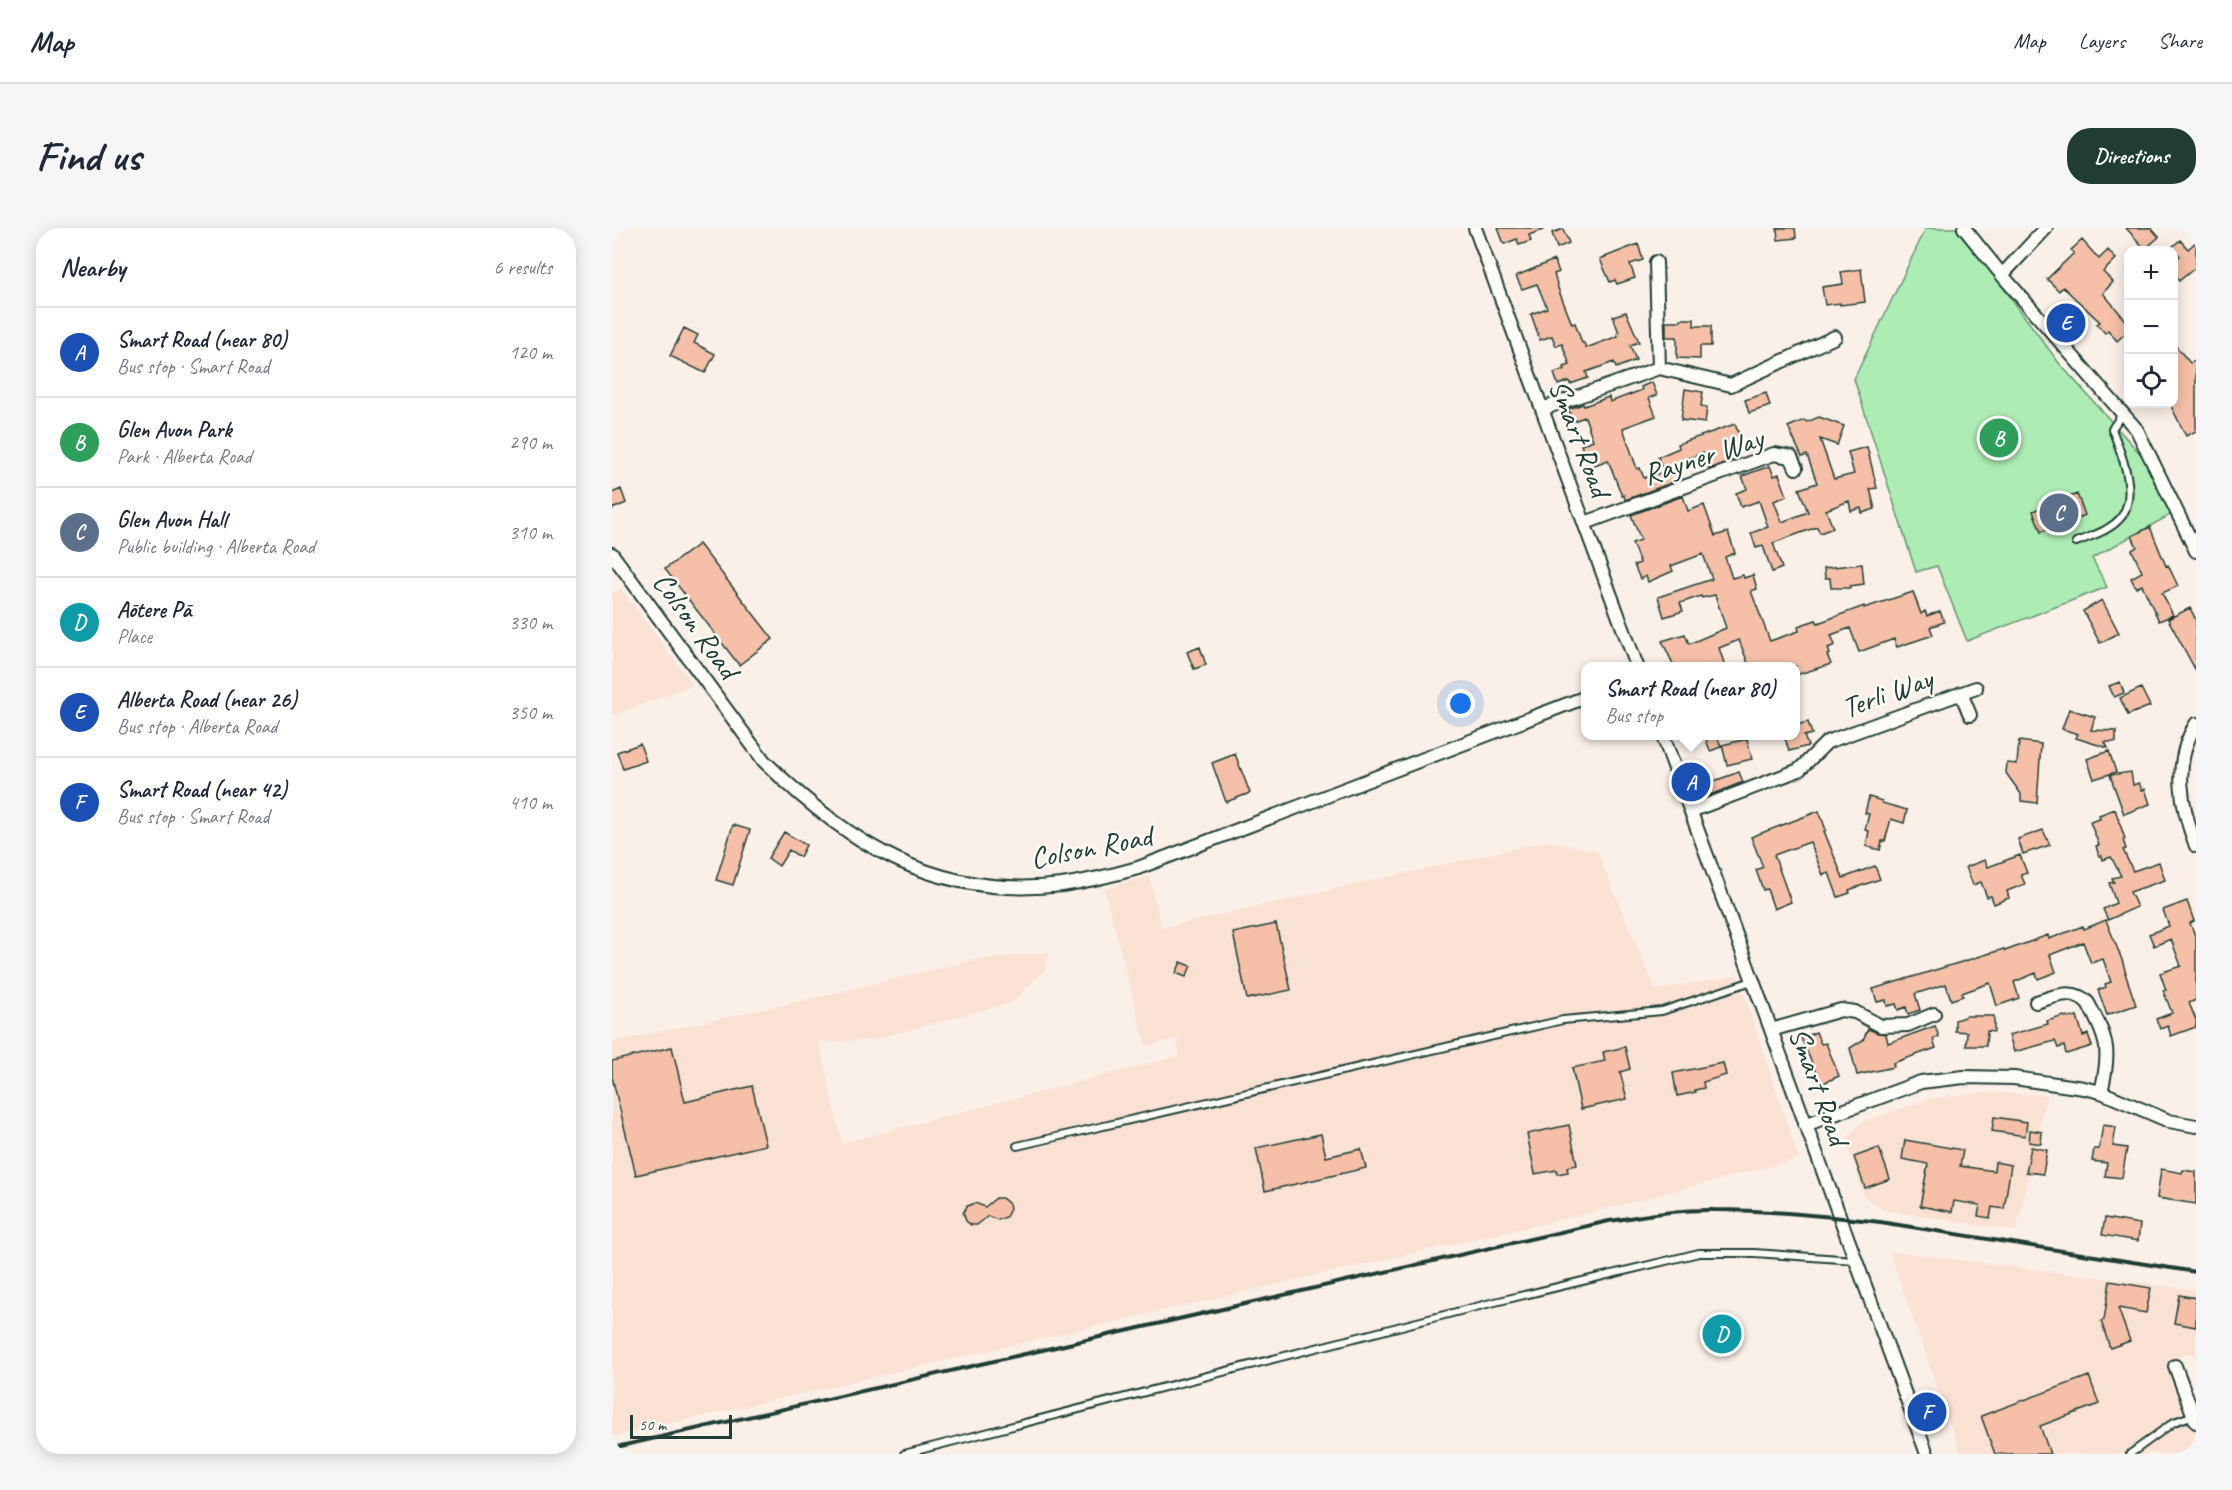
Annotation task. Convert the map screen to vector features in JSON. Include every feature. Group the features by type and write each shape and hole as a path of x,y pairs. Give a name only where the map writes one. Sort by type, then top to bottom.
{"street":[{"name":"Smart Road","path":"1475,228 1636,662"},
{"path":"1964,228 2137,430 2196,551"},
{"path":"2002,275 2046,228"},
{"path":"1656,262 1659,368"},
{"path":"1542,409 1659,368 1731,384 1835,337"},
{"name":"Rayner Way","path":"1585,523 1774,454 1791,457 1796,468"},
{"name":"Colson Road","path":"612,554 764,761 794,791 821,813 880,853 953,879 979,884 1008,887 1062,885 1138,868 1581,699"},
{"name":"Terli Way","path":"1691,811 1799,770 1827,742 1976,688"},
{"path":"1961,693 1970,716"},
{"path":"2196,724 2186,742 2181,784 2184,807 2196,846"},
{"name":"Smart Road","path":"1665,740 1927,1454"},
{"path":"2036,1002 2070,993 2083,998 2088,1003 2107,1044 2107,1066 2101,1092"},
{"path":"1771,1030 1841,1010 1855,1012 1881,1026 1908,1025 1934,1014"},
{"path":"1805,1125 1921,1083 1942,1078 2014,1078 2057,1083 2101,1092 2162,1119 2196,1126"},
{"path":"2175,1366 2195,1419"}],"lane":[{"path":"2076,542 2107,529 2121,517 2126,506 2128,487 2122,455 2112,429 2123,413"},
{"path":"1017,1146 1563,1020 1662,1011 1752,981"},
{"path":"904,1454 1491,1303 1699,1253 1754,1253 1855,1260"},
{"path":"2130,1454 2174,1422 2195,1419"}],"shaded area":[{"path":"621,589 693,685 612,716 612,593"},
{"path":"1547,841 1597,851 1656,990 1738,975 1799,1159 1598,1211 612,1437 612,1042 810,999 974,960 1050,952 1045,969 1013,1002 872,1040 819,1042 842,1143 1179,1056 1177,1039 1146,1046 1104,889 1149,876 1162,928"},
{"path":"1985,1092 2047,1095 2016,1231 1882,1210 1864,1196 1847,1145 1848,1137 1861,1122 1929,1099"},
{"path":"1889,1251 2196,1290 2196,1358 2195,1355 2187,1353 2177,1360 2174,1368 2196,1430 2196,1454 1961,1454"}],"green space":[{"path":"1926,228 1959,228 2059,363 2144,458 2172,514 2092,558 2107,587 1967,641 1937,566 1916,572 1854,379"}],"building":[{"path":"1498,228 1543,228 1543,230 1529,235 1531,241 1519,245 1517,239 1504,244"},
{"path":"1777,228 1795,228 1796,238 1778,240"},
{"path":"2126,228 2151,228 2159,237 2148,246 2142,246"},
{"path":"1563,229 1569,243 1557,248 1552,233"},
{"path":"2082,240 2099,259 2108,250 2116,259 2103,272 2113,282 2103,293 2124,318 2124,335 2117,341 2108,330 2105,333 2097,324 2100,322 2063,287 2059,291 2047,279 2074,253 2071,250"},
{"path":"2180,240 2188,249 2196,242 2196,267 2179,281 2178,258 2180,256 2178,246 2173,246"},
{"path":"1638,244 1643,260 1630,264 1635,278 1617,284 1615,280 1610,282 1600,259"},
{"path":"1554,260 1559,272 1554,274 1559,291 1572,324 1575,323 1586,348 1618,336 1613,316 1626,312 1639,342 1630,345 1636,360 1616,368 1614,362 1586,372 1588,378 1558,385 1554,373 1570,365 1562,344 1556,346 1552,336 1540,340 1531,314 1547,308 1537,284 1522,289 1516,276"},
{"path":"1861,269 1865,302 1825,305 1822,287 1843,284 1841,272"},
{"path":"1681,319 1694,319 1694,326 1711,326 1711,346 1700,346 1700,359 1677,358 1677,337 1666,337 1666,321 1681,321"},
{"path":"684,328 698,335 694,343 715,354 705,373 670,356"},
{"path":"2178,349 2190,363 2196,361 2196,431 2186,436 2172,408 2178,408"},
{"path":"1652,382 1657,395 1649,398 1656,416 1623,428 1637,469 1640,468 1644,478 1663,472 1658,457 1679,448 1678,444 1735,424 1741,440 1731,444 1737,459 1709,469 1703,453 1677,463 1682,479 1625,500 1608,460 1589,467 1581,445 1593,440 1585,417 1573,421 1568,409 1609,397 1610,402 1642,390 1641,387"},
{"path":"1685,389 1703,392 1701,406 1707,407 1705,423 1681,420"},
{"path":"1766,393 1770,406 1749,413 1745,400"},
{"path":"1819,417 1844,426 1837,445 1820,439 1834,479 1854,474 1848,452 1867,447 1877,488 1870,489 1875,509 1862,513 1861,508 1851,511 1849,501 1826,510 1833,528 1820,533 1817,527 1773,543 1782,568 1772,572 1763,546 1756,548 1751,533 1768,527 1759,501 1741,507 1736,493 1747,489 1742,476 1770,466 1774,476 1779,474 1787,496 1774,501 1782,522 1808,512 1799,489 1817,483 1807,455 1802,457 1788,427"},
{"path":"621,489 626,503 612,509 612,493"},
{"path":"2077,494 2085,515 2041,532 2033,511"},
{"path":"1683,496 1688,511 1704,505 1715,536 1728,532 1735,553 1725,557 1732,578 1753,575 1757,589 1751,591 1770,641 1799,631 1798,626 1816,620 1818,623 1864,606 1864,608 1913,592 1921,614 1925,611 1927,616 1940,611 1944,622 1930,627 1933,635 1897,647 1894,639 1859,652 1850,628 1831,635 1835,645 1828,648 1830,654 1827,655 1831,664 1800,674 1800,662 1747,662 1739,640 1719,648 1724,662 1672,662 1662,641 1685,634 1689,644 1726,628 1715,595 1702,598 1701,596 1680,603 1683,611 1664,617 1658,597 1712,579 1703,554 1671,566 1673,571 1648,582 1646,576 1640,579 1634,565 1640,563 1632,543 1641,540 1631,515"},
{"path":"2150,527 2166,566 2168,565 2178,586 2162,593 2173,615 2159,621 2142,585 2136,588 2131,578 2142,572 2132,550 2137,547 2132,536"},
{"path":"699,544 773,639 739,665 665,569"},
{"path":"1862,564 1864,584 1850,586 1850,588 1831,588 1830,578 1825,578 1824,568"},
{"path":"2102,600 2119,633 2100,643 2083,611"},
{"path":"2190,608 2196,620 2196,671 2168,619"},
{"path":"1200,647 1206,665 1194,669 1187,652"},
{"path":"2120,682 2124,693 2114,697 2109,686"},
{"path":"2141,688 2150,706 2128,715 2120,698"},
{"path":"2069,709 2095,717 2091,730 2116,731 2116,742 2105,742 2108,748 2076,738 2078,734 2062,729"},
{"path":"1808,722 1812,734 1804,736 1808,746 1789,751 1786,740 1800,740 1800,724"},
{"path":"1706,740 1719,740 1721,747 1710,751"},
{"path":"1747,740 1752,759 1727,765 1722,745"},
{"path":"2019,741 2041,744 2037,803 2021,801 2021,794 2006,773 2007,763 2017,764"},
{"path":"640,744 646,761 623,769 617,752"},
{"path":"2109,751 2116,772 2094,779 2087,759"},
{"path":"1235,754 1250,793 1226,802 1212,763"},
{"path":"1739,772 1743,782 1710,795 1706,784"},
{"path":"2131,772 2133,785 2139,783 2142,790 2145,789 2150,804 2124,814 2110,775"},
{"path":"1869,797 1907,810 1904,823 1891,819 1880,850 1866,846 1869,831 1865,830 1869,814 1865,813"},
{"path":"2115,809 2125,839 2123,840 2126,849 2123,850 2133,871 2159,862 2165,880 2130,892 2137,907 2108,920 2103,909 2116,903 2109,883 2114,882 2112,878 2121,876 2111,857 2103,860 2102,856 2099,856 2096,846 2099,845 2090,822 2100,819 2099,815"},
{"path":"1819,811 1826,830 1824,831 1843,878 1875,866 1880,879 1849,890 1850,893 1838,897 1829,873 1823,875 1810,842 1774,855 1791,902 1774,909 1767,889 1763,890 1756,870 1763,867 1751,837"},
{"path":"733,825 750,830 733,885 716,880"},
{"path":"2043,830 2050,845 2023,854 2018,839"},
{"path":"784,832 806,845 800,857 789,850 779,866 768,858"},
{"path":"2020,855 2027,873 2021,875 2025,884 2007,891 2009,898 1994,904 1991,896 1987,897 1981,882 1973,885 1966,867 1985,860 1988,867"},
{"path":"2187,901 2194,921 2190,923 2196,938 2196,1000 2189,1003 2196,1020 2196,1027 2171,1036 2168,1026 2160,1029 2156,1019 2172,1013 2163,990 2166,990 2160,973 2181,966 2171,939 2154,946 2149,934 2169,926 2163,910"},
{"path":"2106,920 2136,1005 2107,1015 2098,990 2111,982 2103,959 2091,963 2083,942 2050,955 2056,972 2038,979 2036,973 2014,982 2019,998 1997,1006 1990,983 1962,993 1963,996 1951,1000 1946,984 1915,994 1920,1010 1908,1014 1906,1007 1898,1010 1896,1004 1887,1006 1886,1000 1877,1002 1873,989 2004,949 2005,951 2048,935 2049,939 2083,926 2084,929"},
{"path":"1276,924 1291,990 1247,999 1233,933"},
{"path":"1181,962 1191,966 1186,977 1176,973"},
{"path":"1967,1016 1994,1016 1994,1032 1987,1031 1986,1046 1966,1046 1967,1032 1955,1031 1955,1020"},
{"path":"2064,1016 2069,1018 2077,1016 2083,1036 2088,1034 2092,1046 2066,1054 2064,1046 2058,1048 2055,1041 2014,1052 2009,1035 2048,1024 2047,1021"},
{"path":"1935,1026 1939,1037 1933,1039 1936,1048 1893,1063 1894,1067 1857,1075 1850,1048 1863,1040 1868,1029 1886,1034 1888,1043"},
{"path":"1816,1032 1821,1044 1826,1043 1839,1076 1821,1084 1801,1038"},
{"path":"672,1047 685,1102 752,1086 766,1145 636,1175 612,1077 612,1061"},
{"path":"1625,1047 1630,1069 1620,1072 1627,1099 1581,1109 1572,1068 1605,1061 1603,1052"},
{"path":"1723,1063 1726,1075 1703,1082 1704,1088 1695,1090 1696,1092 1677,1096 1673,1073"},
{"path":"1994,1117 2027,1122 2025,1136 1992,1131"},
{"path":"1569,1125 1577,1165 1567,1167 1568,1172 1557,1174 1557,1170 1535,1174 1527,1134"},
{"path":"2103,1125 2116,1127 2113,1146 2127,1148 2122,1178 2105,1176 2107,1163 2092,1161 2094,1149 2099,1149"},
{"path":"2030,1130 2042,1132 2041,1144 2029,1142"},
{"path":"1321,1134 1326,1157 1361,1149 1366,1168 1265,1191 1256,1148"},
{"path":"1905,1140 1963,1150 1960,1166 1994,1171 1995,1162 2011,1165 2004,1209 1992,1207 1990,1218 1978,1216 1980,1205 1954,1201 1952,1212 1920,1206 1928,1164 1902,1159"},
{"path":"2031,1147 2047,1150 2043,1174 2026,1172"},
{"path":"1879,1148 1890,1179 1865,1188 1854,1157"},
{"path":"2161,1169 2182,1173 2183,1170 2196,1172 2196,1204 2157,1198"},
{"path":"996,1198 1002,1198 1009,1204 1010,1209 1006,1217 998,1220 988,1216 977,1225 971,1225 966,1221 963,1213 967,1206 975,1203 985,1207"},
{"path":"2105,1218 2140,1224 2138,1241 2102,1235"},
{"path":"2110,1281 2151,1288 2146,1313 2118,1308 2130,1341 2110,1348 2101,1321 2104,1320"},
{"path":"2179,1295 2196,1298 2196,1327 2174,1323"},
{"path":"2089,1376 2099,1404 2040,1426 2050,1454 1995,1454 1981,1416"}],"railway":[{"path":"612,1448 1609,1221 1674,1212 1755,1211 1880,1222 2196,1272"}],"place":[{"name":"Alberta Road (near 26)","path":"2066,323"},
{"name":"Glen Avon Park","path":"1999,438"},
{"name":"Glen Avon Hall","path":"2059,513"},
{"name":"Smart Road (near 80)","path":"1691,782"},
{"name":"Aōtere Pā","path":"1722,1334"},
{"name":"Smart Road (near 42)","path":"1927,1412"}]}
